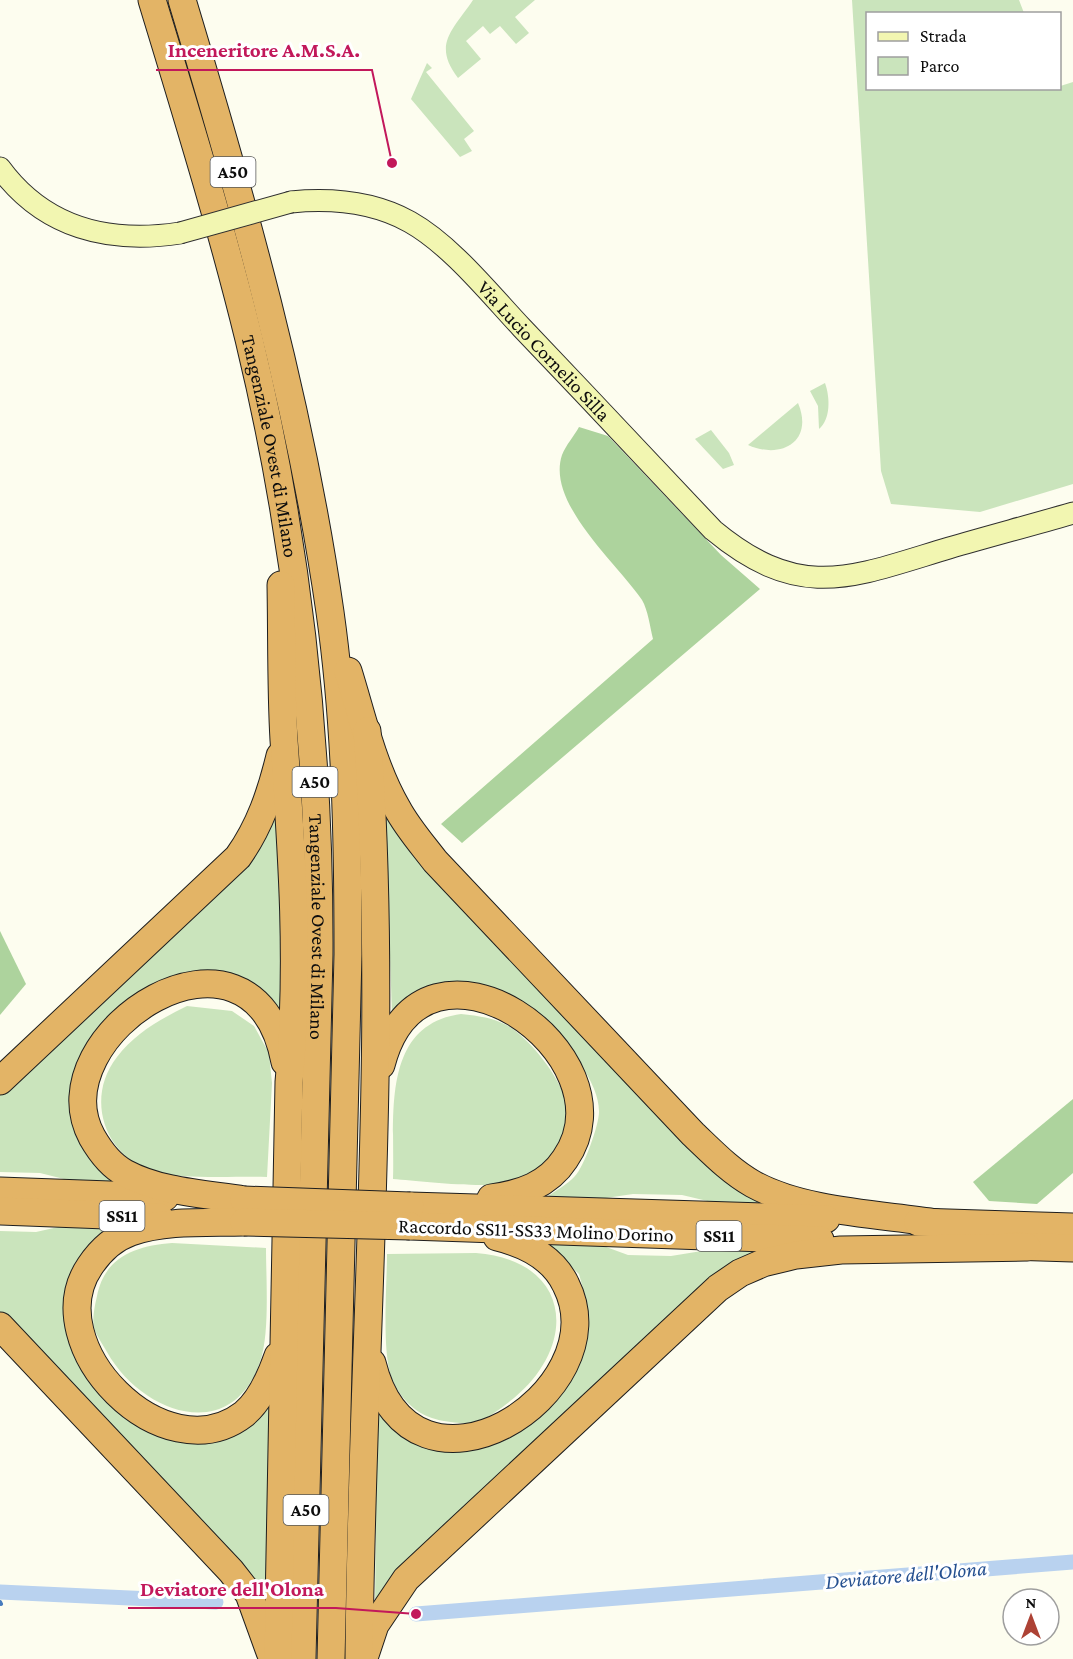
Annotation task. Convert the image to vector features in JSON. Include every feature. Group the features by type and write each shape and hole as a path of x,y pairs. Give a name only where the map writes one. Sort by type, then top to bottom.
{"highway":[{"name":"Tangenziale Ovest di Milano","path":"152,0 249,341 279,491 303,636 314,747 319,859 302,1659"},
{"name":"Tangenziale Ovest di Milano","path":"182,0 244,208 280,346 302,452 330,613 344,750 348,900 331,1659"},
{"path":"278,1659 289,1082 295,925 290,788 284,740 279,491"},
{"path":"330,613 367,731 396,807 435,861 693,1134 728,1168 753,1184 794,1200 937,1223"},
{"path":"358,1659 376,1083 372,803 367,731"},
{"path":"0,1082 238,857 264,812 284,740"},
{"path":"244,1211 143,1181 109,1161 97,1147 83,1113 83,1093 87,1076 111,1036 129,1015 151,999 174,988 212,983 231,987 249,996 261,1007 279,1040 289,1082"},
{"path":"376,1083 384,1052 405,1017 420,1005 439,997 461,994 481,996 504,1005 538,1030 569,1071 577,1091 580,1108 576,1138 561,1166 536,1187 516,1194 410,1216"},
{"name":"Raccordo SS11-SS33 Molino Dorino","path":"0,1191 244,1211"},
{"name":"Raccordo SS11-SS33 Molino Dorino","path":"0,1211 244,1211 410,1216 937,1223 1070,1243"},
{"path":"244,1211 151,1227 130,1232 112,1242 97,1255 85,1273 77,1296 76,1317 82,1338 105,1379 135,1408 154,1420 174,1428 192,1431 227,1424 244,1413 271,1376 284,1341"},
{"path":"367,1343 376,1379 394,1413 422,1434 450,1440 481,1436 502,1427 528,1408 545,1392 563,1366 573,1344 576,1318 572,1297 563,1278 549,1262 532,1249 496,1237 410,1216"},
{"name":"Raccordo SS11-SS33 Molino Dorino","path":"410,1216 1028,1247 1070,1243"},
{"path":"364,1659 375,1625 406,1579 718,1288 740,1273 764,1263 796,1255 841,1250 1028,1247"},
{"path":"0,1326 231,1571 249,1594 261,1621 272,1659"}],"street":[{"name":"Via Lucio Cornelio Silla","path":"0,168 15,188 35,204 88,231 119,237 149,238 180,233 291,202 339,201 389,212 412,223 439,244 482,286 713,530 753,558 781,570 823,578 869,573 1073,513"}],"green space":[{"path":"473,0 535,0 515,17 529,33 516,44 500,26 490,34 483,26 466,41 481,59 458,78 450,66 446,46 453,29"},
{"path":"852,0 1019,0 1024,12 866,12 866,90 1061,90 1061,86 1073,82 1073,484 980,512 891,504 881,471"},
{"path":"427,63 432,68 426,72 474,131 464,139 472,151 460,157 411,99"},
{"path":"825,383 828,407 826,420 819,429 818,406 810,391"},
{"path":"798,403 802,416 802,428 792,444 772,450 748,445"},
{"path":"579,427 608,436 721,555 760,589 462,843 441,824 653,639 642,600 587,532 564,493 560,473 562,455"},
{"path":"711,430 729,453 734,465 723,469 695,439"},
{"path":"385,805 771,1206 716,1203 682,1195 633,1194 599,1199 545,1198 572,1179 583,1164 597,1126 599,1112 596,1094 587,1074 573,1053 555,1034 516,1001 496,991 471,986 392,1015"},
{"path":"274,809 283,809 282,1023 270,1005 172,980 77,1084 124,1181 80,1183 40,1173 0,1172 0,1091"},
{"path":"0,931 26,984 0,1015"},
{"path":"187,1006 232,1011 254,1026 269,1053 272,1083 267,1177 193,1177 164,1174 135,1163 111,1139 104,1123 101,1107 102,1090 107,1073 124,1048 140,1034"},
{"path":"461,1014 488,1018 507,1025 521,1035 544,1060 565,1098 565,1125 559,1144 555,1153 542,1168 524,1179 510,1183 478,1185 393,1179 394,1103 397,1078 404,1055 416,1036 435,1022"},
{"path":"1073,1099 1073,1173 1037,1204 989,1201 973,1182"},
{"path":"76,1223 121,1225 69,1327 168,1433 270,1398 267,1609 0,1315 0,1231 36,1232"},
{"path":"544,1242 598,1244 628,1255 671,1256 708,1250 767,1250 375,1608 377,1403 465,1450 495,1443 524,1426 575,1369 588,1334 586,1299 579,1274"},
{"path":"172,1243 266,1248 266,1322 260,1362 246,1388 229,1404 208,1412 185,1411 163,1404 141,1391 122,1373 94,1328 93,1320 101,1282 115,1262 146,1247"},
{"path":"476,1253 507,1259 531,1271 547,1287 555,1308 556,1330 549,1353 535,1376 514,1398 491,1415 476,1422 444,1421 427,1416 413,1408 397,1389 389,1370 386,1338 387,1254"}],"waterway":[{"name":"Deviatore dell'Olona","path":"416,1614 1073,1562"},
{"name":"Deviatore dell'Olona","path":"0,1587 7,1596"},
{"name":"Deviatore dell'Olona","path":"0,1592 216,1602"}],"place":[{"name":"Inceneritore A.M.S.A.","path":"392,163"},
{"name":"Deviatore dell'Olona","path":"416,1614"}]}
